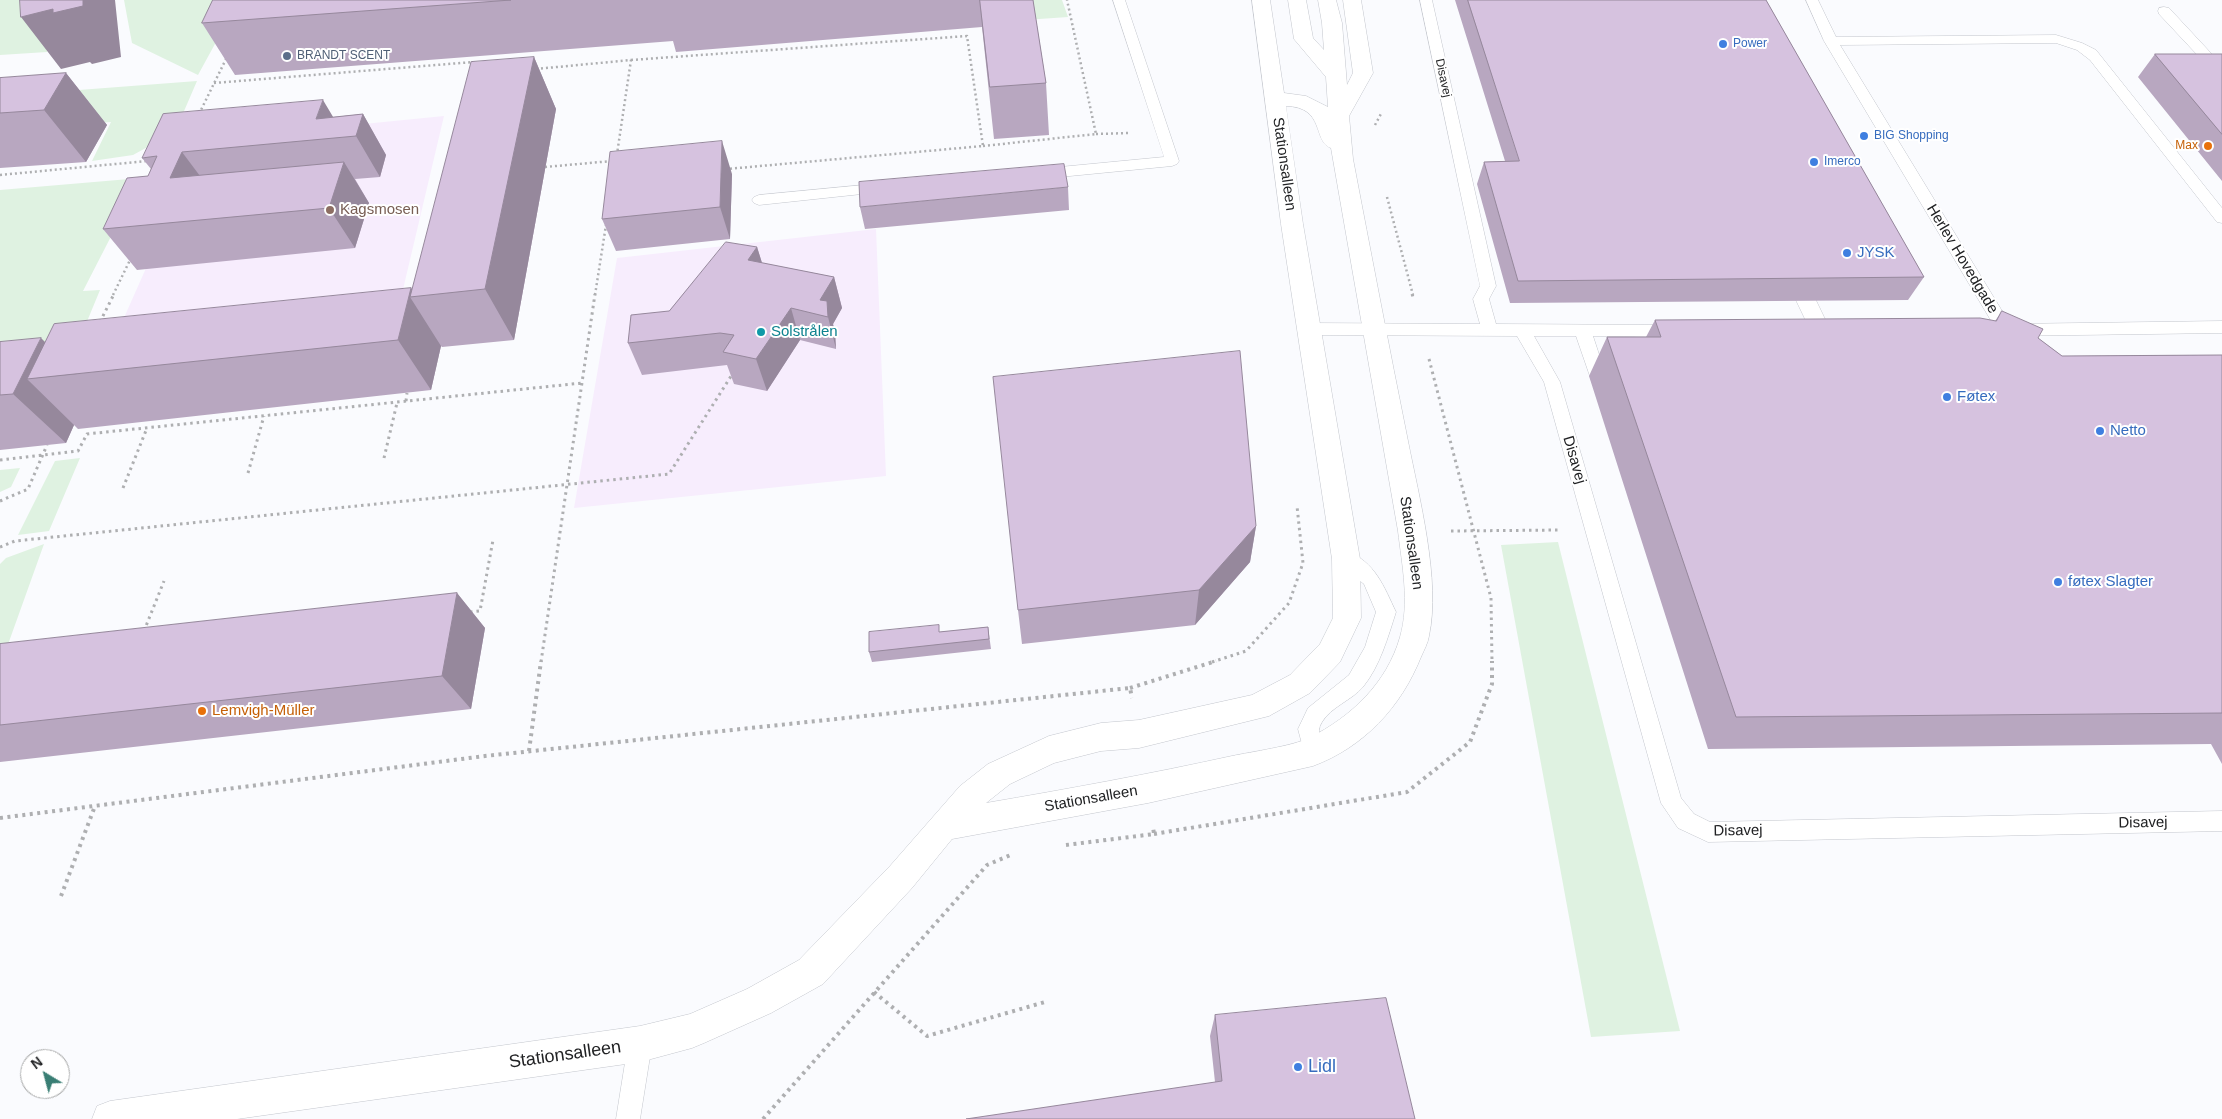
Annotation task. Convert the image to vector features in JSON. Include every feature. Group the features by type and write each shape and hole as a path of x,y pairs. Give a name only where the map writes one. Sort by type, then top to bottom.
{"street":[{"name":"Stationsalleen","path":"110,1119 640,1044 692,1031 759,1001 811,972 901,876 942,826 971,796 998,774 1048,750 1101,737 1139,734 1258,707 1300,684 1330,652 1347,618 1346,559 1292,224 1261,0"},
{"path":"1297,0 1304,39 1336,76"},
{"name":"Stationsalleen","path":"942,826 1148,789 1313,752 1349,731 1372,712 1399,676 1415,636 1419,594 1412,531 1342,159 1332,24 1327,0"},
{"path":"1339,116 1363,72 1352,0"},
{"name":"Stationsalleen","path":"1275,99 1299,100 1322,112 1342,159"}],"lane":[{"path":"1024,175 1172,161 1119,0"},
{"name":"Disavej","path":"1426,0 1488,286 1481,299 1490,330"},
{"name":"Herlev Hovedgade","path":"1814,6 1831,41 2005,330 2222,327"},
{"path":"2164,11 2222,73"},
{"path":"1831,41 2056,39 2074,44 2090,52 2095,57 2222,218"},
{"path":"759,200 896,187"},
{"path":"1795,274 1834,361"},
{"path":"1309,329 1490,330 1523,332 1691,331"},
{"path":"1985,330 2005,330"},
{"path":"1799,331 1838,331"},
{"name":"Disavej","path":"1523,332 1552,382 1672,803 1686,821 1708,832 2222,821"},
{"path":"1583,332 1609,406"},
{"path":"1313,752 1308,729 1315,714 1356,681 1374,649 1386,612 1371,579 1346,559"},
{"path":"628,1119 640,1044"}],"path":[{"path":"720,170 1096,134 1067,0"},
{"path":"532,69 967,36 983,146"},
{"path":"198,117 230,50"},
{"path":"545,167 616,161 632,60"},
{"path":"214,83 475,62"},
{"path":"0,175 148,161"},
{"path":"530,751 566,483 607,218"},
{"path":"96,330 131,258"},
{"path":"0,547 14,541 566,483 669,474 738,366"},
{"path":"0,460 78,452 87,434 582,384"},
{"path":"406,401 407,393"},
{"path":"384,458 397,403"},
{"path":"248,473 264,416"},
{"path":"123,488 147,428"},
{"path":"0,501 28,489 47,445"},
{"path":"0,818 530,751 1130,688 1246,651 1283,610 1289,603 1303,563 1296,502"},
{"path":"461,614 480,611 493,540"},
{"path":"142,635 164,581"},
{"path":"1130,688 1139,734"},
{"path":"1060,846 1154,834 1148,789"},
{"path":"61,896 96,806"},
{"path":"763,1119 987,865 1022,850"},
{"path":"874,992 927,1036 1045,1002"}],"shaded area":[{"path":"444,116 396,319 111,347 203,140"},
{"path":"876,229 886,476 574,508 617,258"}],"green space":[{"path":"0,0 46,0 47,52 0,55"},
{"path":"124,0 239,0 198,75 132,43"},
{"path":"979,0 1062,0 1068,17 982,23"},
{"path":"197,81 175,132 133,155 92,161 111,122 0,130 0,96"},
{"path":"141,178 83,291 100,290 69,365 0,397 0,190"},
{"path":"80,458 49,531 18,535 55,461"},
{"path":"20,468 11,487 0,492 0,470"},
{"path":"1558,542 1680,1031 1591,1037 1501,545"},
{"path":"44,544 6,650 0,652 0,564 6,558"}],"building":[{"path":"20,0 83,0 83,6 53,13 53,9 21,17"},
{"path":"213,0 511,0 202,23"},
{"path":"980,0 1033,0 1046,83 990,87"},
{"path":"1468,0 1766,0 1924,277 1518,281 1484,162 1519,161"},
{"path":"2155,54 2222,54 2222,134"},
{"path":"534,57 485,289 410,297 471,62"},
{"path":"66,73 44,110 0,113 0,78"},
{"path":"323,100 316,119 363,114 356,136 182,152 170,178 344,162 329,208 103,229 127,178 148,176 157,156 142,158 163,114"},
{"path":"722,141 720,207 602,219 610,152"},
{"path":"1064,164 1068,187 860,207 859,182"},
{"path":"726,242 757,247 748,260 834,277 820,300 827,301 828,317 791,308 756,359 723,352 734,335 720,333 628,343 631,315 669,311"},
{"path":"411,288 398,340 27,379 54,324"},
{"path":"2002,311 2043,329 2038,338 2062,356 2222,355 2222,713 1736,717 1607,337 1661,337 1655,320 1980,318 1996,321"},
{"path":"41,338 13,394 0,395 0,342"},
{"path":"1240,351 1256,526 1199,590 1018,610 993,377"},
{"path":"457,593 442,676 0,725 0,644"},
{"path":"939,625 939,632 988,627 989,639 869,652 869,632"},
{"name":"Lidl","path":"1386,998 1415,1119 966,1119 1222,1081 1215,1015"}],"place":[{"name":"Power","path":"1723,44"},
{"name":"BRANDT SCENT","path":"287,56"},
{"name":"BIG Shopping","path":"1864,136"},
{"name":"Max","path":"2208,146"},
{"name":"Imerco","path":"1814,162"},
{"name":"Kagsmosen","path":"330,210"},
{"name":"JYSK","path":"1847,253"},
{"name":"Solstrålen","path":"761,332"},
{"name":"Føtex","path":"1947,397"},
{"name":"Netto","path":"2100,431"},
{"name":"føtex Slagter","path":"2058,582"},
{"name":"Lemvigh-Müller","path":"202,711"},
{"name":"Lidl","path":"1298,1067"}]}
